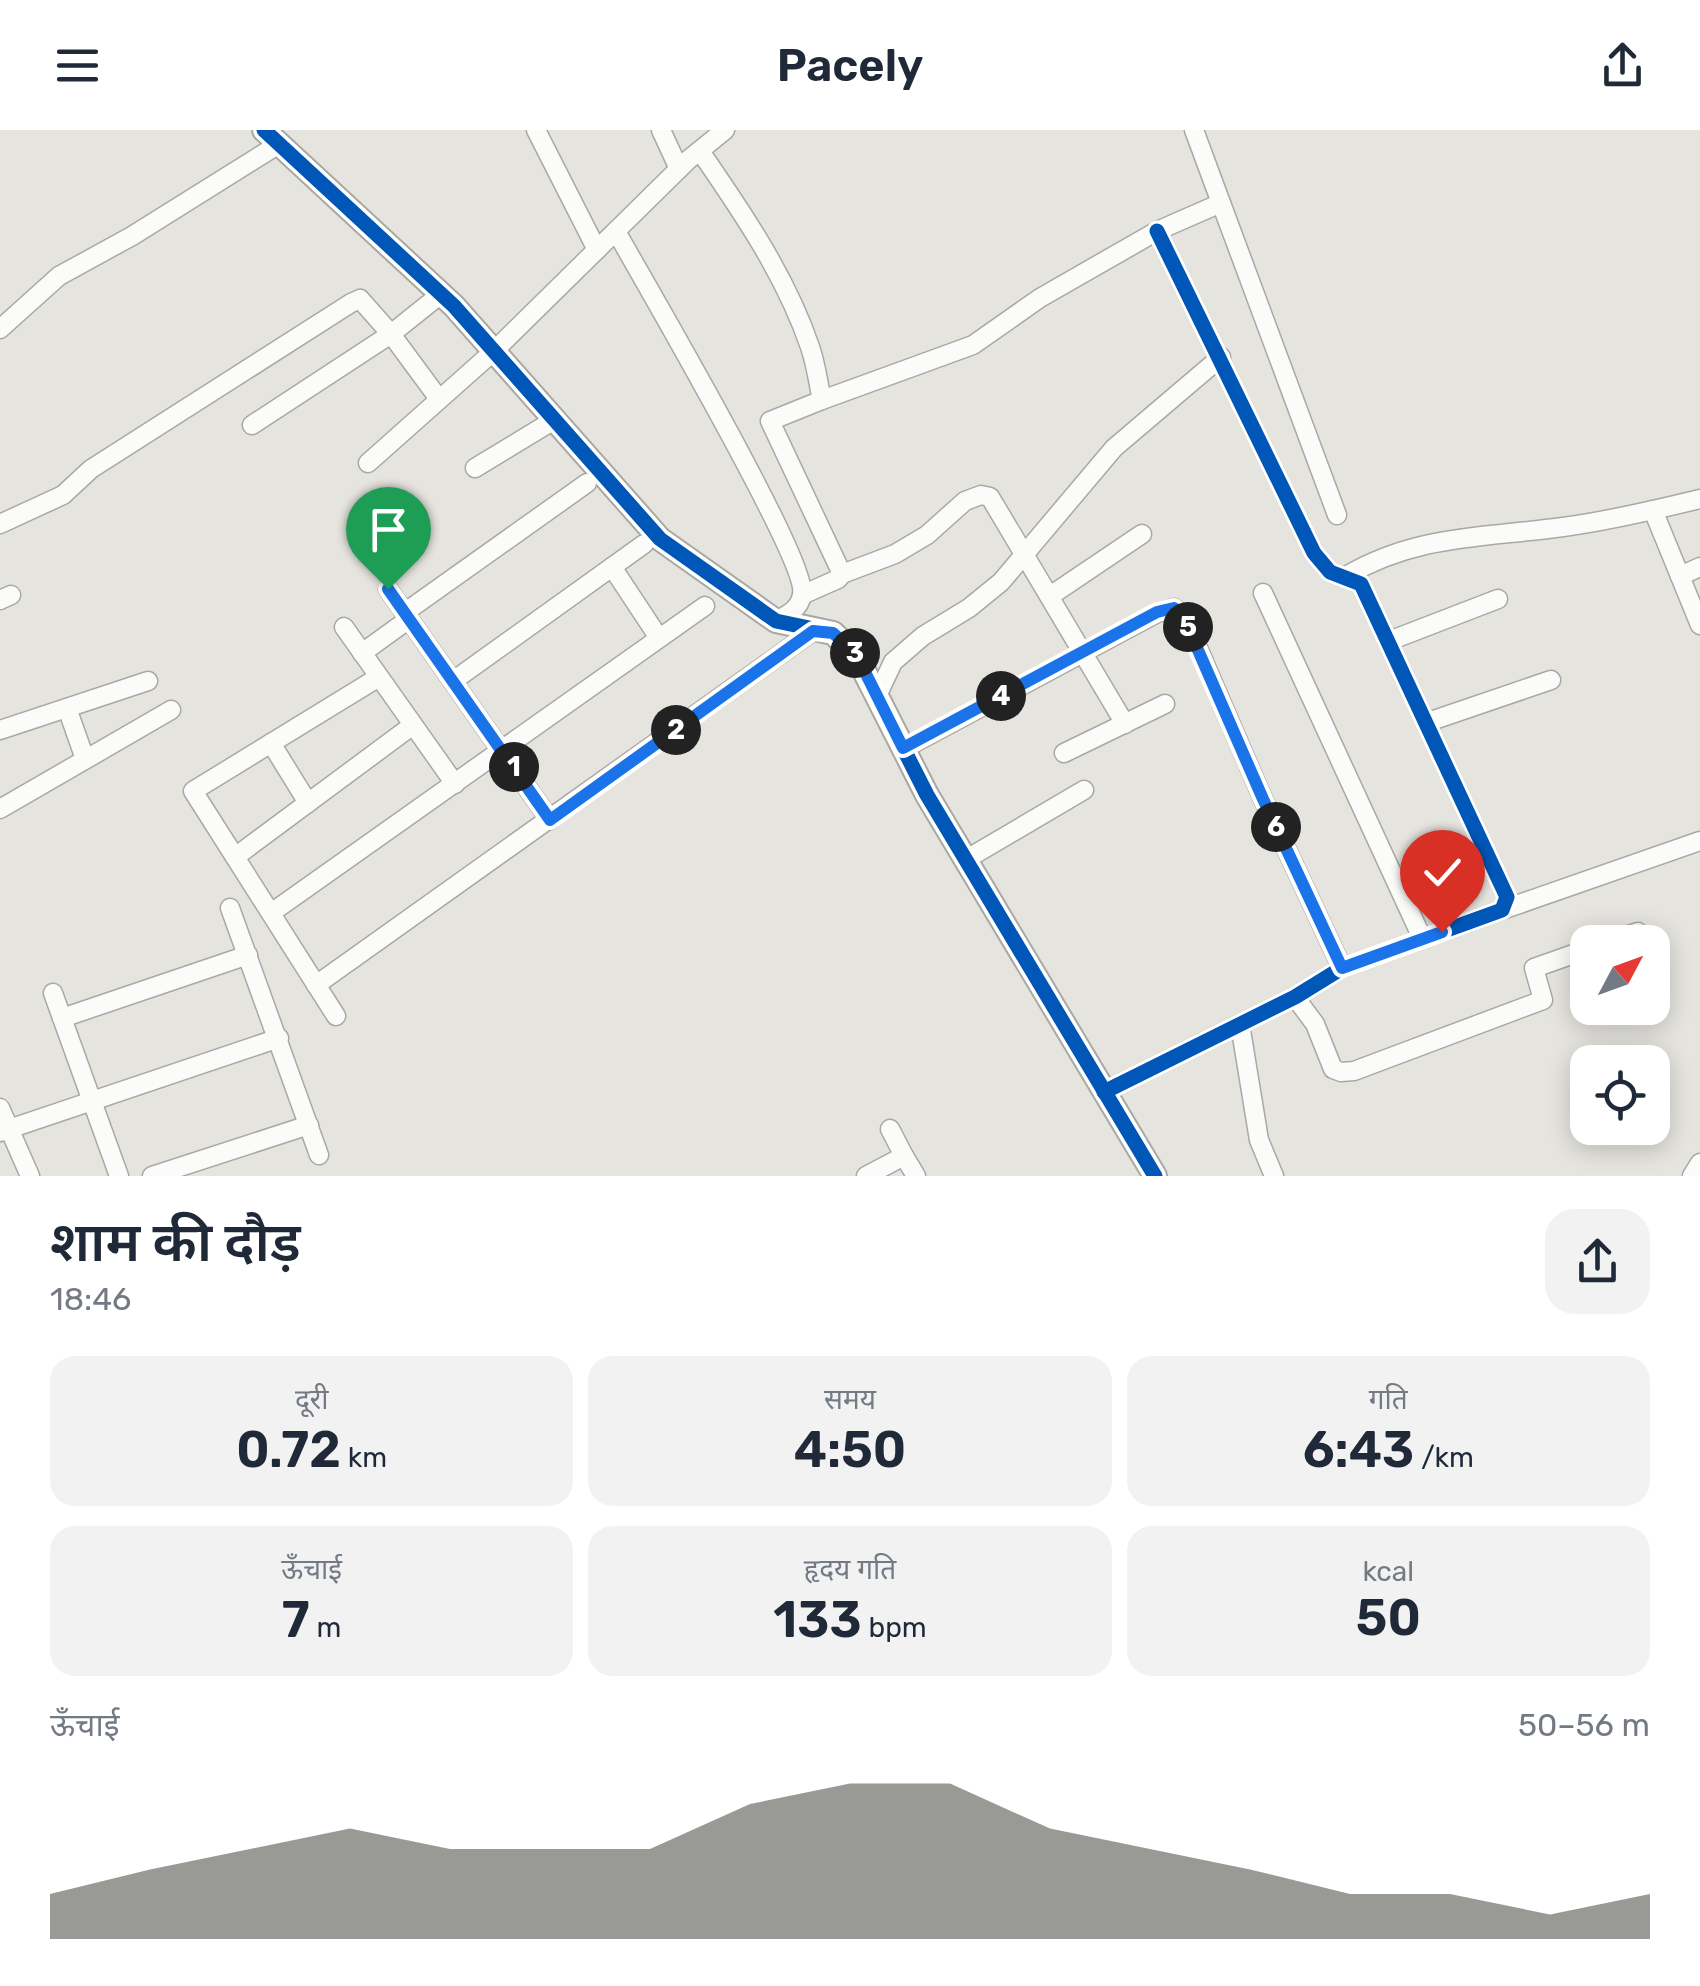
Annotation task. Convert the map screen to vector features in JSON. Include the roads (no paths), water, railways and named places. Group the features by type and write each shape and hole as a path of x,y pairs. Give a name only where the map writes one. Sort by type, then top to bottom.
{"street":[{"path":"536,130 597,250"},
{"path":"660,130 679,169"},
{"path":"368,463 494,351 679,169 725,130"},
{"path":"1194,130 1337,515"},
{"path":"0,329 59,276 132,236 271,137 441,294 660,539 776,621 833,633 856,654 965,860 1150,1174"},
{"path":"700,150 746,219 780,280 810,347 822,400"},
{"path":"842,574 770,421 973,346 1040,298 1157,231 1222,202"},
{"path":"616,231 782,535 801,577 802,594 794,610 776,621"},
{"path":"1157,231 1314,553 1330,572 1361,584 1390,641 1503,882 1507,897 1502,910"},
{"path":"252,426 392,334 441,294"},
{"path":"0,524 62,495 91,469 360,298 392,334 439,400"},
{"path":"877,696 892,662 990,590 1114,448 1220,357"},
{"path":"475,468 554,420"},
{"path":"362,653 588,483"},
{"path":"802,594 895,554 927,535 954,508 981,494 990,497 1126,724"},
{"path":"1346,576 1369,563 1435,541 1563,528 1700,500"},
{"path":"1653,510 1700,625"},
{"path":"1050,596 1142,534"},
{"path":"452,681 644,544"},
{"path":"612,567 659,638"},
{"path":"1680,576 1700,568"},
{"path":"388,589 550,820"},
{"path":"1263,593 1422,938"},
{"path":"1390,641 1498,599"},
{"path":"271,914 706,606"},
{"path":"903,748 1157,612 1174,608 1184,618 1342,968"},
{"path":"344,627 455,784"},
{"path":"316,985 813,631"},
{"path":"336,1016 192,790 379,677"},
{"path":"1428,722 1551,680"},
{"path":"0,730 148,681"},
{"path":"1064,754 1165,704"},
{"path":"67,708 85,759"},
{"path":"0,809 171,710"},
{"path":"235,857 413,725"},
{"path":"271,743 308,804"},
{"path":"965,860 1084,790"},
{"path":"1104,1092 1294,997 1342,968 1700,842"},
{"path":"230,908 319,1155"},
{"path":"62,1018 248,955"},
{"path":"1294,997 1315,1024 1333,1068 1354,1071 1543,1000 1534,968 1570,955"},
{"path":"53,992 119,1176"},
{"path":"1240,1024 1259,1140 1274,1176"},
{"path":"5,1130 279,1038"},
{"path":"0,1108 5,1130 30,1176"},
{"path":"152,1176 309,1125"},
{"path":"890,1129 916,1176"},
{"path":"866,1176 904,1156"},
{"path":"1692,1176 1700,1163"}]}
